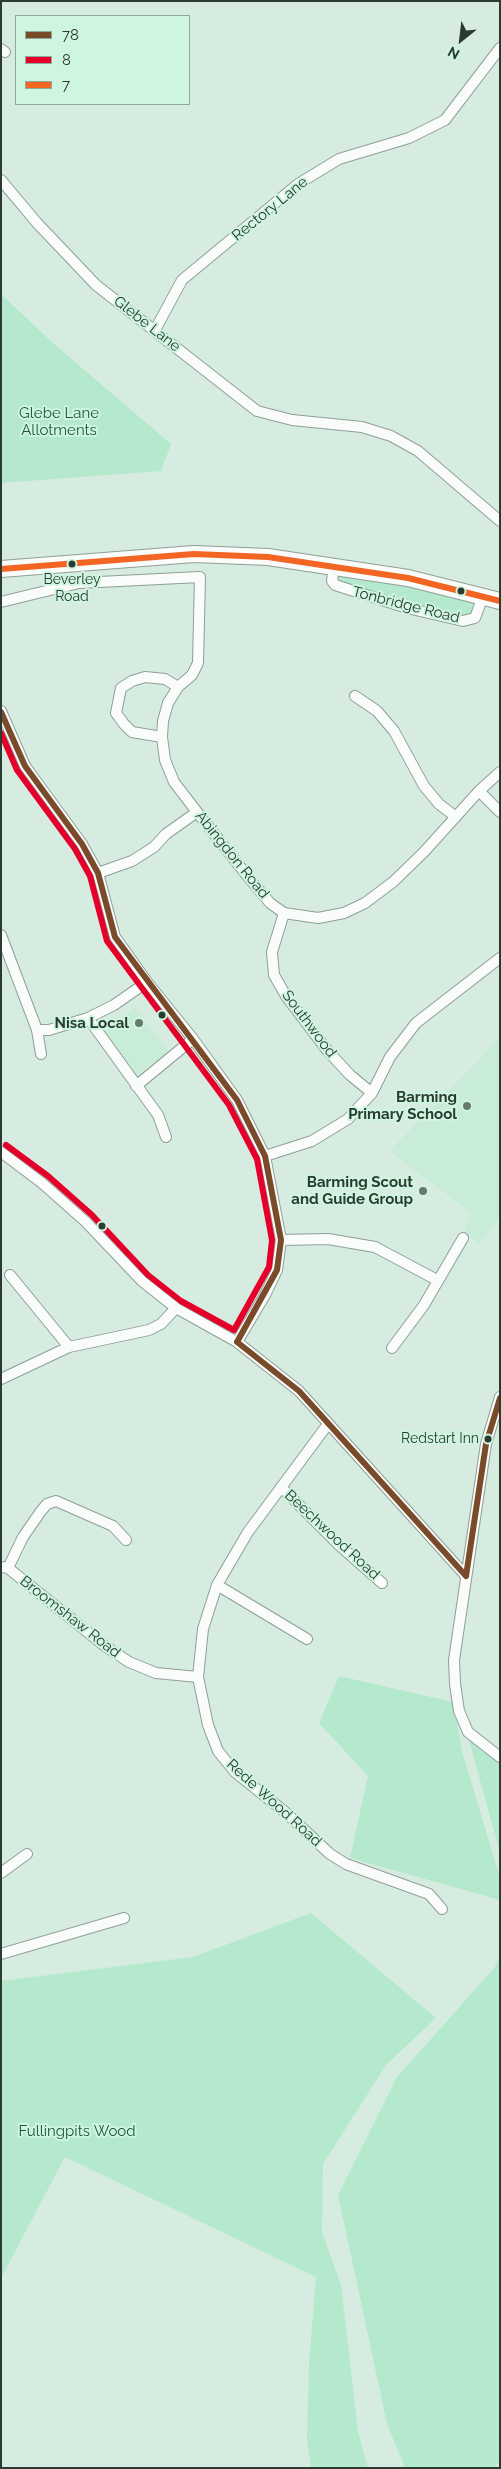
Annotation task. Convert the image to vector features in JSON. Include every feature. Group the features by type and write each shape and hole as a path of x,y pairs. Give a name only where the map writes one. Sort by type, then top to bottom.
{"main road":[{"name":"Tonbridge Road","path":"1,569 194,554 268,557 334,565 408,578 500,601"}],"street":[{"name":"Rectory Lane","path":"155,330 182,280 298,184 339,159 409,138 444,120 500,48"},
{"name":"Glebe Lane","path":"1,180 37,223 96,285 257,411 292,420 362,427 391,436 418,451 500,521"},
{"name":"Tonbridge Road","path":"334,565 332,580 335,586 407,608 463,621 475,618 483,596"},
{"name":"Abingdon Road","path":"1,602 79,583 200,577 198,663 192,675 178,687 166,712 162,737 165,760 174,782 196,812 270,903 284,913"},
{"path":"162,737 132,732 124,724 116,713 121,688 132,681 145,677 165,679 178,687"},
{"path":"355,696 377,711 394,731 424,786 438,804 456,817"},
{"path":"2,715 25,766 82,844 98,873 115,937 147,982 193,1039 236,1100 265,1156 281,1240 277,1270 265,1295 237,1342"},
{"path":"284,913 318,918 344,913 364,903 393,882 479,791 500,772"},
{"path":"479,791 500,812"},
{"path":"98,873 132,861 154,847 166,834 196,812"},
{"name":"Southwood","path":"284,913 272,952 274,974 286,996 327,1050 350,1075 372,1093"},
{"path":"1,935 38,1030 41,1054"},
{"path":"265,1156 319,1136 348,1119 372,1093 390,1057 416,1023 500,958"},
{"path":"38,1030 49,1030 88,1018 114,1005 147,982"},
{"path":"88,1018 158,1115 166,1138"},
{"path":"136,1086 193,1039"},
{"path":"1,1152 86,1222 142,1281 176,1308 237,1342 298,1391 466,1576"},
{"path":"392,1348 424,1305 464,1235"},
{"path":"281,1240 328,1239 375,1247 437,1280"},
{"path":"10,1275 69,1347"},
{"path":"1,1379 69,1347 149,1330 161,1324 176,1308"},
{"path":"500,1397 486,1444 454,1660 455,1684 460,1711 468,1732 500,1757"},
{"name":"Rede Wood Road","path":"328,1424 248,1532 218,1585 203,1629 198,1677 208,1725 218,1750 235,1772 285,1812 330,1854 346,1864 429,1894 442,1909"},
{"name":"Beechwood Road","path":"281,1487 339,1545 382,1583"},
{"path":"4,1567 22,1537 41,1511 47,1504 56,1501 113,1526 126,1540"},
{"name":"Broomshaw Road","path":"4,1567 105,1646 129,1662 156,1673 198,1677"},
{"path":"218,1585 307,1640"},
{"path":"1,1873 27,1854"},
{"path":"1,1954 124,1918"}],"shaded area":[{"path":"135,1007 169,1051 136,1076 102,1033"},
{"name":"Barming Primary School","path":"500,1035 500,1218 479,1244 464,1231 471,1216 466,1209 389,1151 478,1061"}],"green space":[{"name":"Glebe Lane Allotments","path":"1,294 54,344 171,444 161,471 1,483"},
{"path":"339,575 408,586 473,602 474,613 467,618 417,607 341,584 336,580"},
{"path":"339,1676 453,1702 462,1751 500,1878 500,1900 350,1858 368,1776 319,1723"},
{"path":"469,1740 500,1762 500,1853"},
{"name":"Fullingpits Wood","path":"311,1913 436,2018 386,2065 323,2164 322,2232 341,2285 358,2431 368,2468 311,2468 307,2439 309,2364 316,2277 65,2157 1,2278 1,1981 193,1957"},
{"path":"500,1954 500,2461 494,2468 405,2468 387,2424 338,2195 397,2077 495,1967"}],"transit line":[{"name":"7","path":"1,569 194,554 268,557 408,578 500,601"},
{"name":"78","path":"1,712 25,766 82,844 98,873 115,937 237,1100 265,1156 281,1240 277,1270 237,1342 299,1391 466,1576"},
{"name":"8","path":"1,733 17,770 75,849 90,876 107,941 229,1105 257,1159 272,1240 269,1267 234,1330 181,1301 148,1275 92,1215 48,1176 6,1145"},
{"name":"78","path":"466,1576 486,1444 500,1398"}],"place":[{"name":"Beverley Road","path":"72,564"},
{"name":"Nisa Local","path":"139,1023"},
{"name":"Barming Primary School","path":"467,1106"},
{"name":"Barming Scout and Guide Group","path":"423,1191"},
{"name":"Redstart Inn","path":"488,1439"}]}
